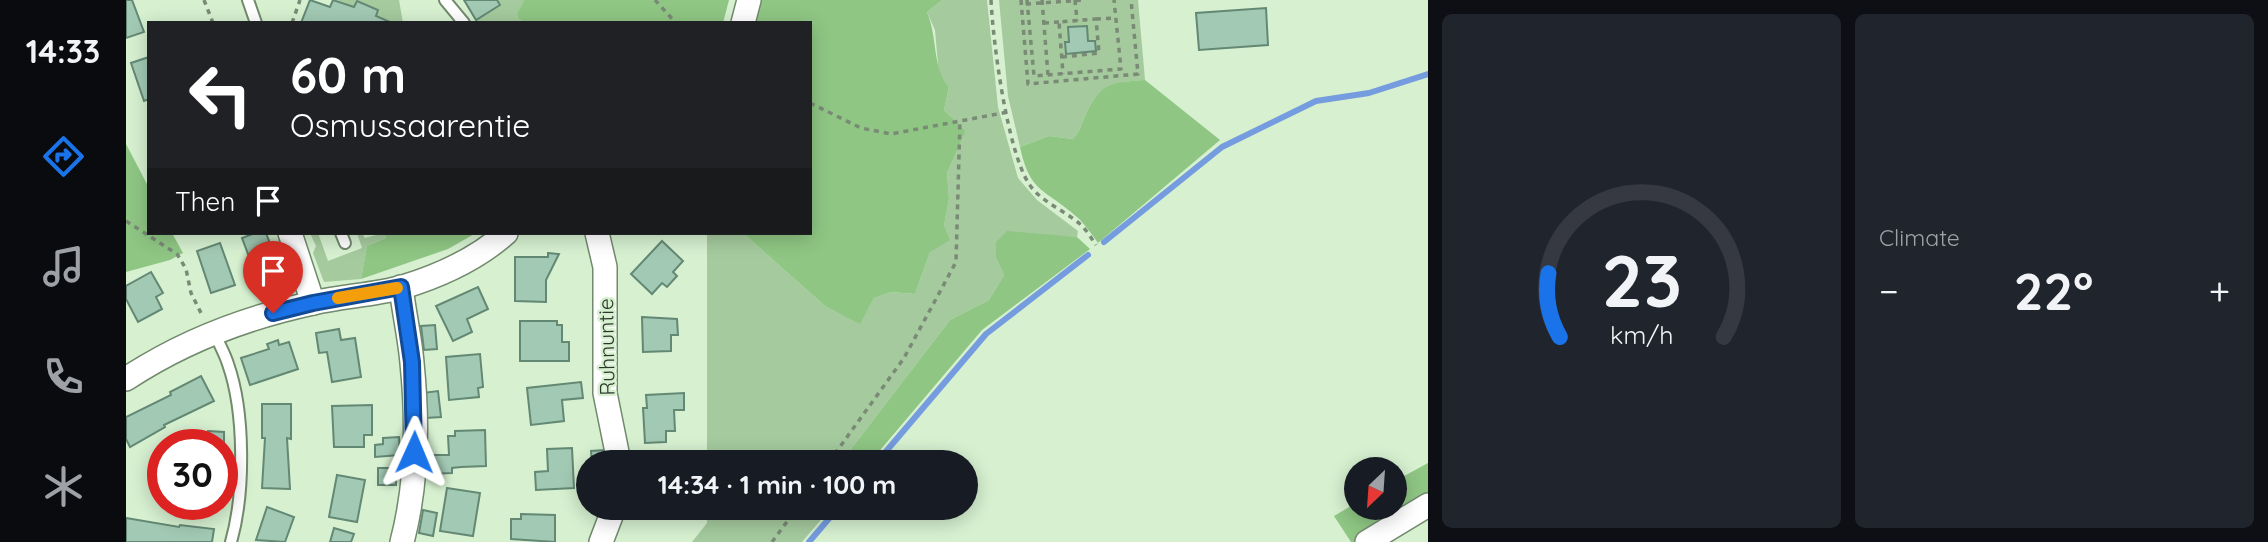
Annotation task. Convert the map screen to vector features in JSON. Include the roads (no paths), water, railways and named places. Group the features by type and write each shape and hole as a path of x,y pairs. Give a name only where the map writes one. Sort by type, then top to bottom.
{"street":[{"path":"744,21 749,0"},
{"path":"291,235 313,303"},
{"path":"126,379 143,368 253,318 313,303 401,287 471,258 503,235"},
{"name":"Ruhnuntie","path":"597,235 605,267 605,393 617,450"},
{"path":"401,287 412,362 415,428 413,477 402,542"},
{"path":"1367,542 1428,505"},
{"path":"601,542 609,520"}],"lane":[{"path":"248,0 255,21"},
{"path":"445,0 462,21"},
{"path":"215,334 229,365 239,420 238,519 231,542"}],"waterway":[{"path":"1104,242 1222,147 1316,101 1369,93 1428,74"},
{"path":"887,450 986,334 1088,255"},
{"path":"809,542 828,520"}]}
